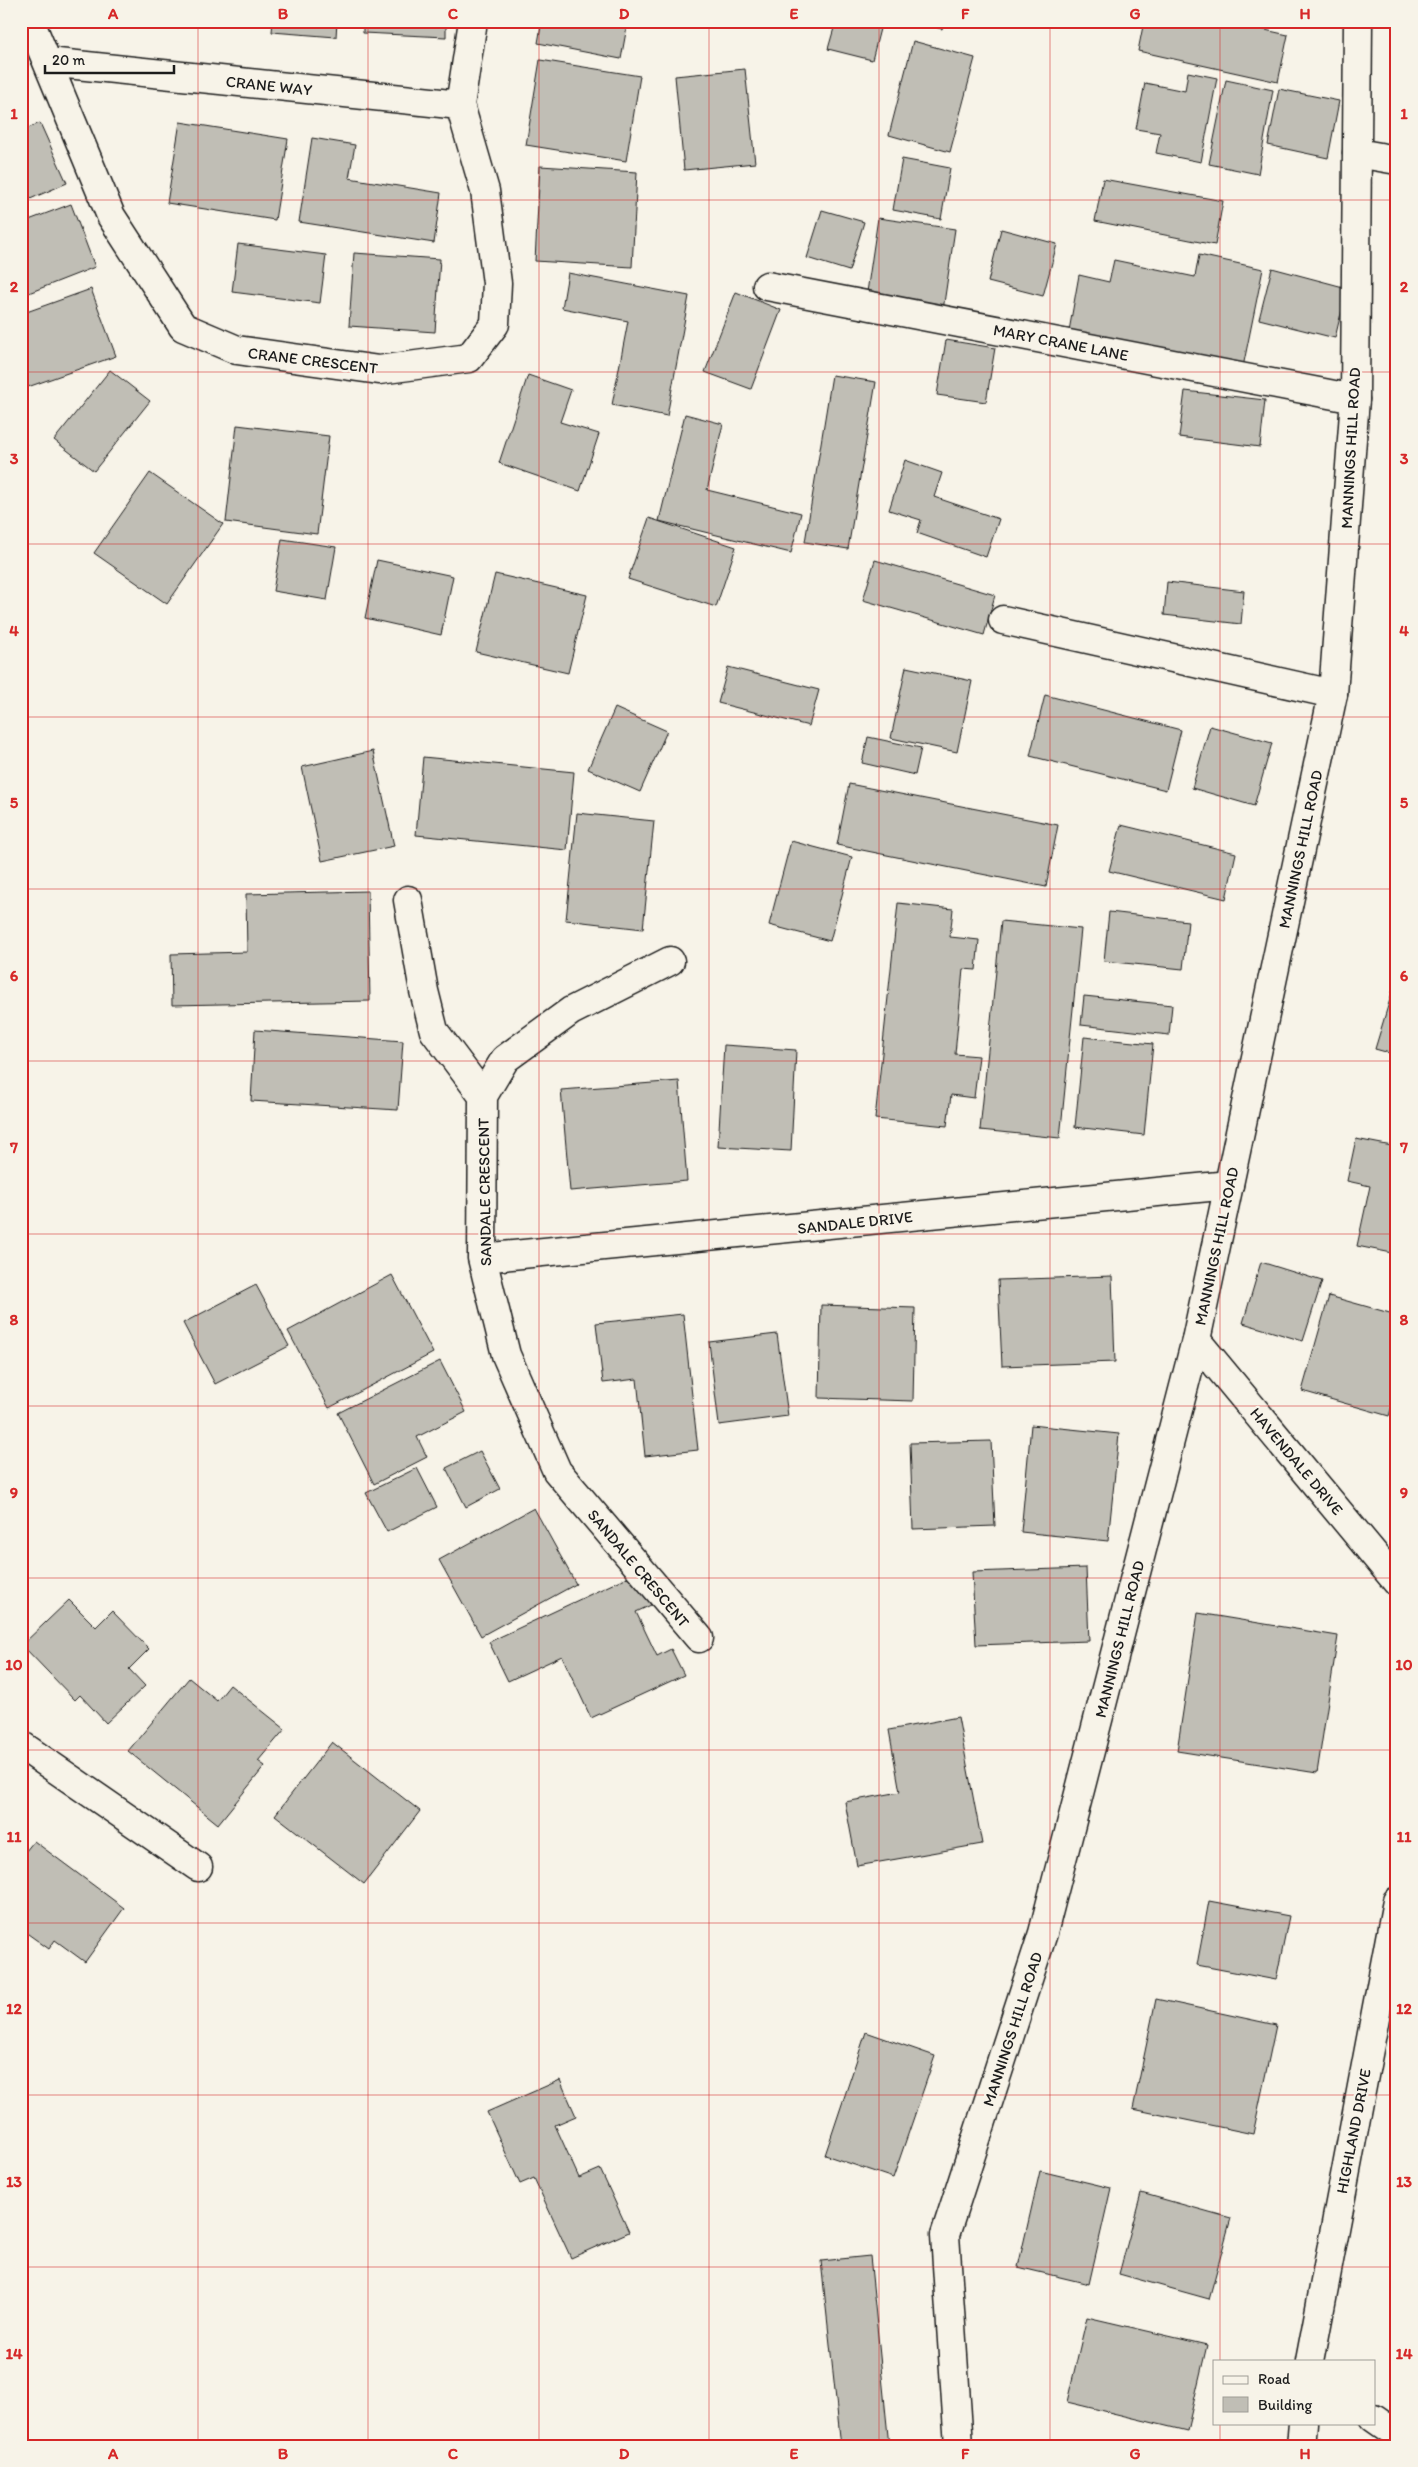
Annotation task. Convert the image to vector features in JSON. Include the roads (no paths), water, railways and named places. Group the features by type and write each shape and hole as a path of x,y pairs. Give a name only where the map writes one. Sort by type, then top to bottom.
{"street":[{"name":"CRANE CRESCENT","path":"30,21 111,216 183,327 237,350 379,370 469,358 495,324 497,283 485,192 460,105 473,21"},
{"name":"MANNINGS HILL ROAD","path":"959,2446 945,2235 1044,1933 1196,1340 1333,694 1355,398 1358,21"},
{"name":"CRANE WAY","path":"48,62 460,105"},
{"path":"1357,154 1397,160"},
{"name":"MARY CRANE LANE","path":"767,286 1355,398"},
{"path":"1003,620 1333,694"},
{"path":"408,900 424,992 434,1031 483,1096"},
{"name":"SANDALE CRESCENT","path":"670,961 563,1016 505,1059 483,1096 482,1258 506,1354 557,1471 699,1638"},
{"name":"SANDALE DRIVE","path":"482,1258 1229,1186"},
{"name":"HAVENDALE DRIVE","path":"1196,1340 1397,1582"},
{"path":"21,1745 198,1867"},
{"name":"HIGHLAND DRIVE","path":"1310,2360 1397,1901"},
{"path":"1376,2419 1397,2434"},
{"path":"1301,2446 1303,2424"}]}
